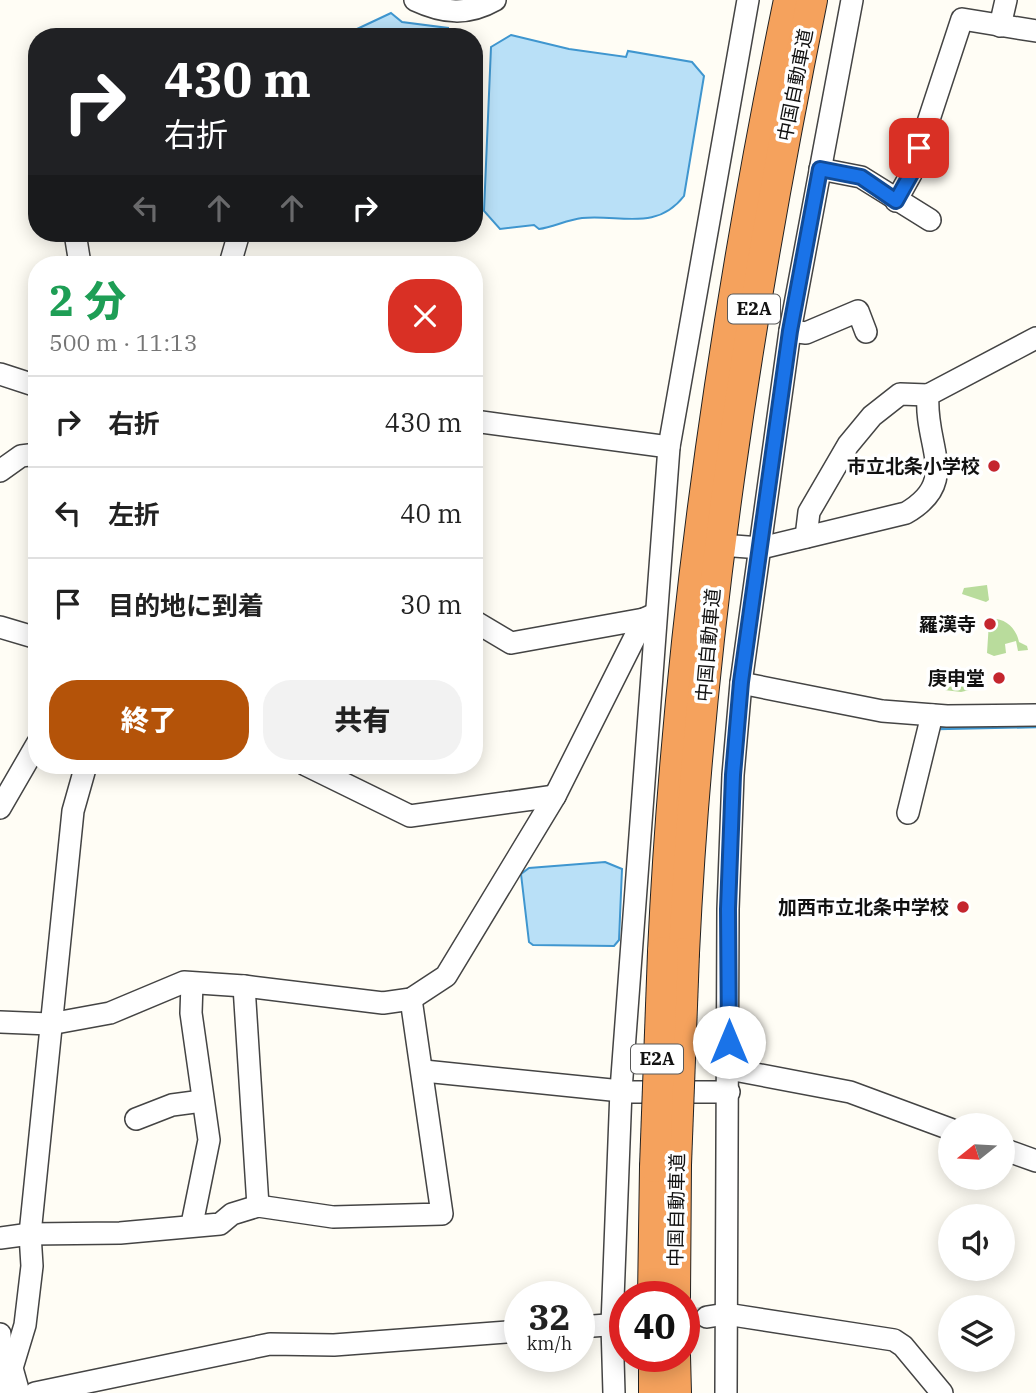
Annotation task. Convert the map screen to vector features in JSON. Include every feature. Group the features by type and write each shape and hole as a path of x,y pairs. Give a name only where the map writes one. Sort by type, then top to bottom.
{"highway":[{"name":"中国自動車道","path":"654,1281 665,1166 673,953 681,832 716,395 752,179 789,0"},
{"name":"中国自動車道","path":"700,618 776,179 812,0"},
{"name":"中国自動車道","path":"665,1166 674,1281"},
{"path":"654,1372 654,1393"},
{"path":"676,1372 676,1393"}],"street":[{"path":"415,0 440,11 461,12 495,0"},
{"path":"618,1281 621,1090 650,617 671,540 668,447 748,0"},
{"path":"726,1393 716,1315 729,1092 728,909 733,775 741,682 790,331 852,0"},
{"path":"1000,26 1006,0"},
{"path":"896,201 911,174 962,19 1036,31"},
{"path":"820,169 861,177 930,220"},
{"path":"790,331 806,333 858,312 866,332"},
{"path":"806,537 809,512 848,445 872,416 900,394 928,395 1036,338"},
{"path":"0,374 28,383"},
{"path":"734,546 761,548 906,513 934,491 937,478 928,422 928,395"},
{"path":"483,422 668,447"},
{"path":"0,471 21,456 28,455"},
{"path":"483,626 511,643 650,617"},
{"path":"0,1022 50,1024 110,1013 184,982 244,986 383,1003 411,999 446,976 555,796 650,617"},
{"path":"0,627 28,635"},
{"path":"741,682 882,711 932,715 1036,715"},
{"path":"908,813 932,715"},
{"path":"0,808 7,782 28,755"},
{"path":"19,1393 12,1368 25,1325 32,1266 30,1234 50,1024 73,811 83,774"},
{"path":"324,774 410,816 555,796"},
{"path":"192,983 191,1013 209,1140 192,1224"},
{"path":"244,986 258,1206"},
{"path":"0,1238 30,1234 120,1233 192,1224 220,1224 232,1214 258,1206 333,1217 442,1214 424,1072 411,999"},
{"path":"729,1069 850,1092 938,1125"},
{"path":"424,1072 621,1090 729,1092"},
{"path":"136,1119 172,1105 202,1101"},
{"path":"1015,1153 1036,1161"},
{"path":"716,1315 894,1340 903,1346 942,1393"},
{"path":"35,1393 270,1344 334,1345 504,1332"},
{"path":"0,1334 2,1393"},
{"path":"614,1393 615,1372"}],"green space":[{"path":"987,585 989,600 986,602 962,594 964,588"},
{"path":"996,619 1011,627 1019,642 1027,646 1028,650 1018,651 1016,641 1005,644 1006,653 994,656 987,653 989,622"},
{"path":"961,674 983,677 982,687 961,692 944,690 948,678"}],"water":[{"path":"391,13 402,22 448,28 359,28"},
{"path":"511,35 569,49 626,57 628,51 692,62 704,76 684,196 662,214 649,218 582,218 539,229 534,225 500,229 484,211 491,47"},
{"path":"605,862 622,869 619,940 614,946 533,945 529,942 521,874 529,868"}],"waterway":[{"path":"937,728 1036,726"}],"tunnel":[{"path":"700,1318 707,1317"}],"place":[{"name":"市立北条小学校","path":"994,466"},
{"name":"羅漢寺","path":"990,624"},
{"name":"庚申堂","path":"999,678"},
{"name":"加西市立北条中学校","path":"963,907"}],"route":[{"path":"729,1042 728,909 733,775 741,682 790,331 820,169 861,177 896,201 911,174 919,148"}]}
